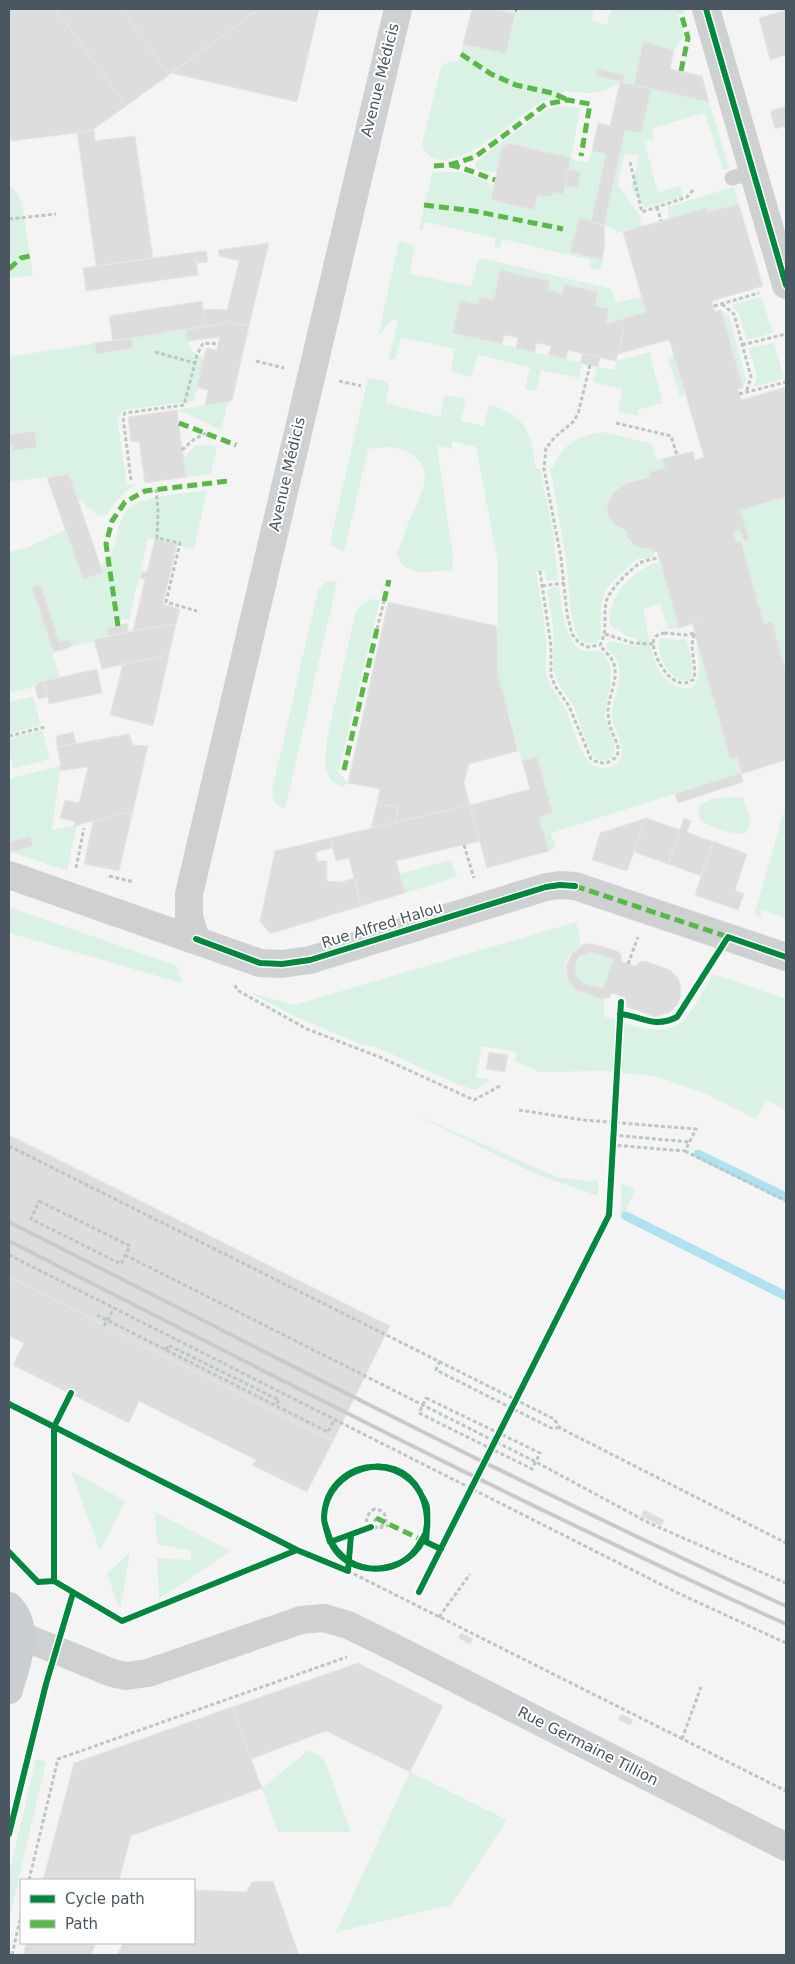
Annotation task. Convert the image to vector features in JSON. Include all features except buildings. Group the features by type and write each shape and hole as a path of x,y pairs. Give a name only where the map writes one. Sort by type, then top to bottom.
{"main road":[{"path":"9,1606 18,1620 22,1636 9,1690"}],"street":[{"name":"Avenue Médicis","path":"196,939 189,917 189,894 398,9"},
{"path":"706,9 743,175 774,288"},
{"name":"Rue Alfred Halou","path":"9,874 260,963 282,964 310,960 546,887 560,885 575,886 786,957"},
{"name":"Rue Germaine Tillion","path":"22,1636 112,1673 126,1676 148,1674 301,1620 324,1618 348,1625 391,1646 786,1847"}],"path":[{"path":"630,162 642,212 687,198 693,190"},
{"path":"657,207 662,221"},
{"path":"9,219 56,214"},
{"path":"714,306 774,288"},
{"path":"722,304 734,314 751,377 746,392"},
{"path":"742,345 786,334"},
{"path":"131,480 123,417 125,413 184,405 195,363 203,343 219,344"},
{"path":"155,352 195,363"},
{"path":"590,365 578,414 573,422 555,437 546,448 544,468 564,582 567,614 572,634 579,643 588,648 600,645"},
{"path":"739,394 786,382"},
{"path":"616,423 672,436 677,455"},
{"path":"182,450 206,433"},
{"path":"156,489 158,511 157,538 180,543 166,602 198,611"},
{"path":"600,645 605,634 607,599 612,591 626,574 641,562 658,558"},
{"path":"540,571 551,646 551,675 555,686 569,706 591,760 600,764 615,759 618,751 617,742 611,730 608,712 614,677 614,664 600,645"},
{"path":"542,586 564,582"},
{"path":"377,629 384,601"},
{"path":"664,633 686,635 694,633 692,644 696,670 694,679 689,684 673,681 656,655 653,644 654,639 658,635 664,633"},
{"path":"605,634 633,643 653,644"},
{"path":"9,736 45,727"},
{"path":"84,828 76,868 85,871"},
{"path":"464,845 472,873"},
{"path":"118,878 134,882"},
{"path":"628,964 638,937"},
{"path":"234,980 236,990 307,1029 382,1058 474,1100 500,1086"},
{"path":"519,1110 584,1120 696,1129 686,1151"},
{"path":"613,1135 689,1142"},
{"path":"612,1145 686,1151 786,1201"},
{"path":"9,1146 554,1419 560,1428"},
{"path":"39,1201 130,1246 125,1255 121,1264 31,1219 39,1201"},
{"path":"9,1255 678,1593 786,1644"},
{"path":"125,1255 536,1462 649,1523 786,1583"},
{"path":"104,1326 114,1308"},
{"path":"97,1315 328,1432 334,1420"},
{"path":"166,1350 168,1345 279,1400 276,1405"},
{"path":"440,1361 436,1370 551,1428 560,1428 786,1542"},
{"path":"233,1377 236,1371"},
{"path":"426,1398 540,1453 536,1462 532,1469 418,1413 425,1406 426,1398"},
{"path":"381,1527 386,1517 381,1510 375,1509 368,1514 366,1522 373,1528 381,1527 389,1524"},
{"path":"373,1528 376,1518"},
{"path":"348,1571 786,1791"},
{"path":"439,1617 470,1574"},
{"path":"30,1879 58,1759 353,1655"},
{"path":"682,1739 701,1687"},
{"path":"12,1955 20,1919"}],"green space":[{"path":"492,9 594,9 592,21 607,25 611,9 664,9 684,13 678,15 684,36 674,50 643,42 634,85 623,82 625,75 598,69 597,76 620,82 600,92 565,91 555,98 541,102 480,146 462,156 445,160 431,157 422,144 441,67 446,63 459,61 463,44 506,54 515,15"},
{"path":"651,89 709,102 729,168 723,170 705,113 652,128 654,139 644,142 658,192 680,186 683,196 645,208 631,188 639,156 625,153 617,184 640,216 642,226 616,233 615,230 604,225 625,130 641,133"},
{"path":"561,106 580,108 571,159 588,163 592,151 606,154 591,222 579,219 570,252 603,260 600,270 590,268 591,260 502,239 500,248 494,247 496,238 425,222 423,230 419,229 432,173 457,172 471,175 494,186 491,200 534,210 538,195 552,197 553,192 563,195 565,186 577,188 581,173 569,169 571,158 509,143 502,147 497,172 478,170 474,163 547,109"},
{"path":"9,185 17,193 22,203 33,275 9,278"},
{"path":"734,187 739,204 670,219 667,207"},
{"path":"399,241 415,246 409,273 471,287 477,263 480,259 485,259 608,288 612,290 616,303 642,297 646,312 606,324 609,310 595,306 598,292 565,285 562,294 548,290 550,281 500,270 494,300 480,297 478,304 460,300 453,333 582,363 579,378 541,370 536,391 525,389 530,367 478,355 471,377 451,372 455,349 401,337 396,358 389,360 398,319 391,321 378,336"},
{"path":"761,297 773,333 747,340 739,313 731,305"},
{"path":"721,310 729,316 746,379 743,388"},
{"path":"185,330 190,347 199,356 204,358 194,401 125,410 117,418 127,485 137,484 120,497 106,515 99,516 78,499 69,474 9,482 9,446 12,446 13,451 37,447 35,431 9,435 9,357 95,343 97,353 133,348 131,338"},
{"path":"774,343 784,378 753,387 757,377 749,348"},
{"path":"649,352 663,403 637,410 639,416 618,412 622,389 593,382 597,367 614,370 616,361"},
{"path":"674,356 686,395 680,397 668,358"},
{"path":"368,378 387,382 389,386 386,403 440,417 445,395 466,399 461,421 484,426 489,405 511,414 525,427 532,446 536,469 540,469 552,526 558,580 546,581 545,570 536,572 545,625 546,673 550,685 568,714 578,743 588,760 594,766 607,768 616,764 622,754 620,741 612,718 620,672 615,658 606,647 609,641 639,647 638,640 625,635 610,625 613,603 631,577 660,562 679,628 668,629 660,604 643,609 655,660 668,681 679,687 692,688 699,673 696,647 698,646 730,759 737,757 742,774 739,773 551,833 555,848 549,851 539,817 553,812 537,758 522,761 498,674 498,562 476,447 451,441 453,449 437,446 453,557 452,571 417,572 402,565 397,554 421,494 425,476 423,467 418,460 404,450 384,447 368,449 344,552 331,545 331,538"},
{"path":"232,401 227,405 221,430 177,410"},
{"path":"602,432 651,443 656,460 662,459 665,468 649,472 650,477 626,483 610,496 608,515 612,522 627,531 627,537 636,547 653,549 654,557 637,559 611,583 605,592 601,605 601,637 596,643 589,644 580,640 571,614 566,558 550,468 553,467 556,459 572,442 594,433"},
{"path":"195,446 217,446 211,474 186,477 184,458"},
{"path":"207,490 194,549 148,538 129,620 122,618 120,625 109,635 72,646 70,639 59,642 41,585 32,587 60,677 39,682 35,687 9,693 9,552 26,548 65,530 83,579 102,573 100,565 107,560 111,553 121,520 130,507 146,500"},
{"path":"786,497 786,673 779,650 764,624 741,541 736,542 733,532 740,529 744,541 748,540 740,510"},
{"path":"337,582 285,809 275,802 272,791 318,590 325,583"},
{"path":"559,587 564,620 572,641 579,648 588,652 600,650 611,668 605,716 615,750 614,755 605,761 592,756 574,707 557,681 554,672 553,626 547,589"},
{"path":"371,599 380,600 338,772 348,783 343,787 332,782 325,767 327,739 355,615 359,607"},
{"path":"660,639 686,639 692,664 690,680 677,678 662,660 659,645"},
{"path":"33,696 41,725 9,733 9,702"},
{"path":"42,730 50,759 13,769 9,753 9,739"},
{"path":"59,766 60,771 52,830 77,825 67,871 11,852 33,846 30,836 9,842 9,779"},
{"path":"743,797 751,823 745,833 728,832 700,820 698,807 702,803 719,798"},
{"path":"786,805 786,918 762,910 760,917 754,915"},
{"path":"451,860 457,877 405,893 400,874"},
{"path":"9,907 177,966 182,983 9,933"},
{"path":"576,922 581,946 571,953 566,962 565,970 568,979 574,986 593,997 604,999 604,1017 650,1029 664,1029 675,1026 684,1020 691,1011 713,974 786,999 786,1110 766,1100 756,1119 704,1093 655,1076 602,1071 539,1072 515,1061 517,1052 482,1046 476,1077 491,1080 476,1090 456,1084 379,1048 360,1044 294,1016 249,992 294,1005"},
{"path":"592,952 613,959 603,989 583,983 575,974 575,965 578,961"},
{"path":"410,1112 559,1178 598,1180 598,1196 535,1174"},
{"path":"622,1184 635,1190 625,1213 786,1293 786,1300 620,1217"},
{"path":"71,1471 125,1501 100,1551"},
{"path":"155,1512 231,1551 159,1599 157,1558 191,1560 191,1551 157,1544"},
{"path":"130,1552 120,1610 107,1574"},
{"path":"309,1750 324,1759 351,1832 278,1832 262,1788"},
{"path":"36,1759 46,1762 9,1920 9,1873"},
{"path":"410,1772 507,1820 451,1905 336,1932"}],"waterway":[{"path":"698,1154 786,1197"},
{"path":"626,1216 786,1296"}],"railway":[{"path":"9,1222 590,1514 786,1606"},
{"path":"9,1241 492,1486 786,1624"}],"marked path":[{"path":"681,71 688,38 682,17 685,16"},
{"path":"461,54 491,74 516,85 552,93 568,100"},
{"path":"434,166 449,165 475,157 546,104 568,100 590,104 581,156"},
{"path":"450,165 495,180"},
{"path":"424,205 474,211 563,229"},
{"path":"9,269 21,258 30,256"},
{"path":"179,423 236,445"},
{"path":"118,626 106,544 112,521 125,502 145,491 228,481"},
{"path":"384,601 389,580"},
{"path":"344,770 377,629"},
{"path":"575,886 728,937 726,940"},
{"path":"376,1518 426,1542"}],"cycle path":[{"path":"706,9 786,285"},
{"path":"196,939 260,963 282,964 310,960 546,887 560,885 575,886"},
{"path":"620,1014 655,1022 677,1017 728,937 786,957"},
{"path":"419,1592 609,1215 621,1002"},
{"path":"54,1581 54,1427 71,1393"},
{"path":"9,1404 297,1550 348,1571 351,1535"},
{"path":"371,1527 330,1542 325,1527 325,1523 324,1520 324,1517 329,1495 341,1480 357,1470 376,1467 394,1470 410,1480 422,1497 427,1521 423,1540 413,1554 399,1563 382,1568 365,1568 349,1562 336,1551 328,1534 325,1526 325,1523 324,1521 324,1519 324,1517 328,1500 336,1486 349,1475 363,1468 379,1467 395,1469 409,1478 420,1492 421,1494 422,1496 424,1500 425,1502 427,1508 427,1519 427,1521 427,1524 427,1529 427,1531 424,1535 422,1540 411,1554 399,1563 385,1568 370,1568 356,1565 343,1557 333,1545 327,1530 325,1523 324,1521 324,1520 324,1518 327,1501 336,1486 348,1476 363,1469 379,1467 394,1469 408,1477 419,1491 421,1495 423,1497 426,1503 427,1507 427,1511 427,1515 427,1520 427,1529 427,1533 426,1542 441,1549"},
{"path":"9,1552 38,1582 54,1581 122,1621 297,1550"},
{"path":"9,1834 46,1684 73,1593"}]}
